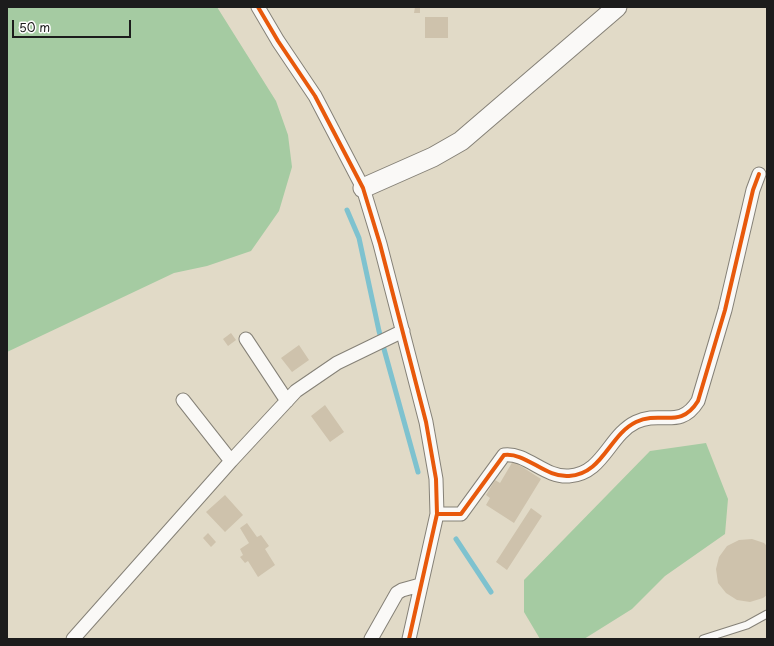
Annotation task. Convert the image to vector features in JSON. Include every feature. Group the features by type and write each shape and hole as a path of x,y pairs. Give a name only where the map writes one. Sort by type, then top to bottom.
{"street":[{"path":"258,7 278,42 315,96 363,188 380,244 426,422 436,479 437,514 409,639"},
{"path":"363,188 433,157 461,142 617,7"},
{"path":"437,514 461,514 504,455 514,455 552,474 567,476 583,474 591,469 624,431 635,422 655,418 680,418 686,415 694,407 698,400 725,310 753,190 759,174"},
{"path":"73,639 231,461 296,391 336,363 403,330"},
{"path":"246,339 287,400"},
{"path":"183,400 231,461"},
{"path":"370,639 397,593 420,585"}],"lane":[{"path":"703,639 747,625 767,614"}],"green space":[{"path":"7,7 217,7 276,101 288,135 292,167 279,211 251,251 207,266 174,273 7,352"},
{"path":"706,443 728,499 725,534 665,576 632,609 584,639 540,639 524,612 524,580 650,451"}],"building":[{"path":"415,7 420,7 420,13 414,13"},
{"path":"425,17 448,17 448,38 425,38"},
{"path":"231,333 236,340 228,346 223,339"},
{"path":"299,345 309,360 292,372 281,358"},
{"path":"325,405 344,432 330,442 311,416"},
{"path":"513,461 541,479 514,523 486,505 490,498 486,495 495,480 500,483"},
{"path":"225,495 243,515 225,532 206,512"},
{"path":"531,508 542,516 507,570 496,562"},
{"path":"247,523 257,537 261,535 269,546 265,549 275,565 258,577 248,561 245,563 240,557 243,555 240,549 249,543 240,528"},
{"path":"208,533 216,542 211,547 203,538"},
{"path":"752,539 764,543 767,546 767,595 763,598 750,602 737,600 726,593 718,583 716,569 719,557 727,546 739,540"}],"waterway":[{"path":"347,210 359,238 379,331 418,472"},
{"path":"456,539 491,592"}],"cycle path":[{"path":"258,7 278,41 315,96 363,188 380,244 426,422 436,479 437,514 409,639"},
{"path":"437,514 461,514 504,455 520,457 560,476 581,474 590,469 619,436 636,422 645,419 677,417 684,415 691,410 698,401 725,310 753,190 759,174"}]}
